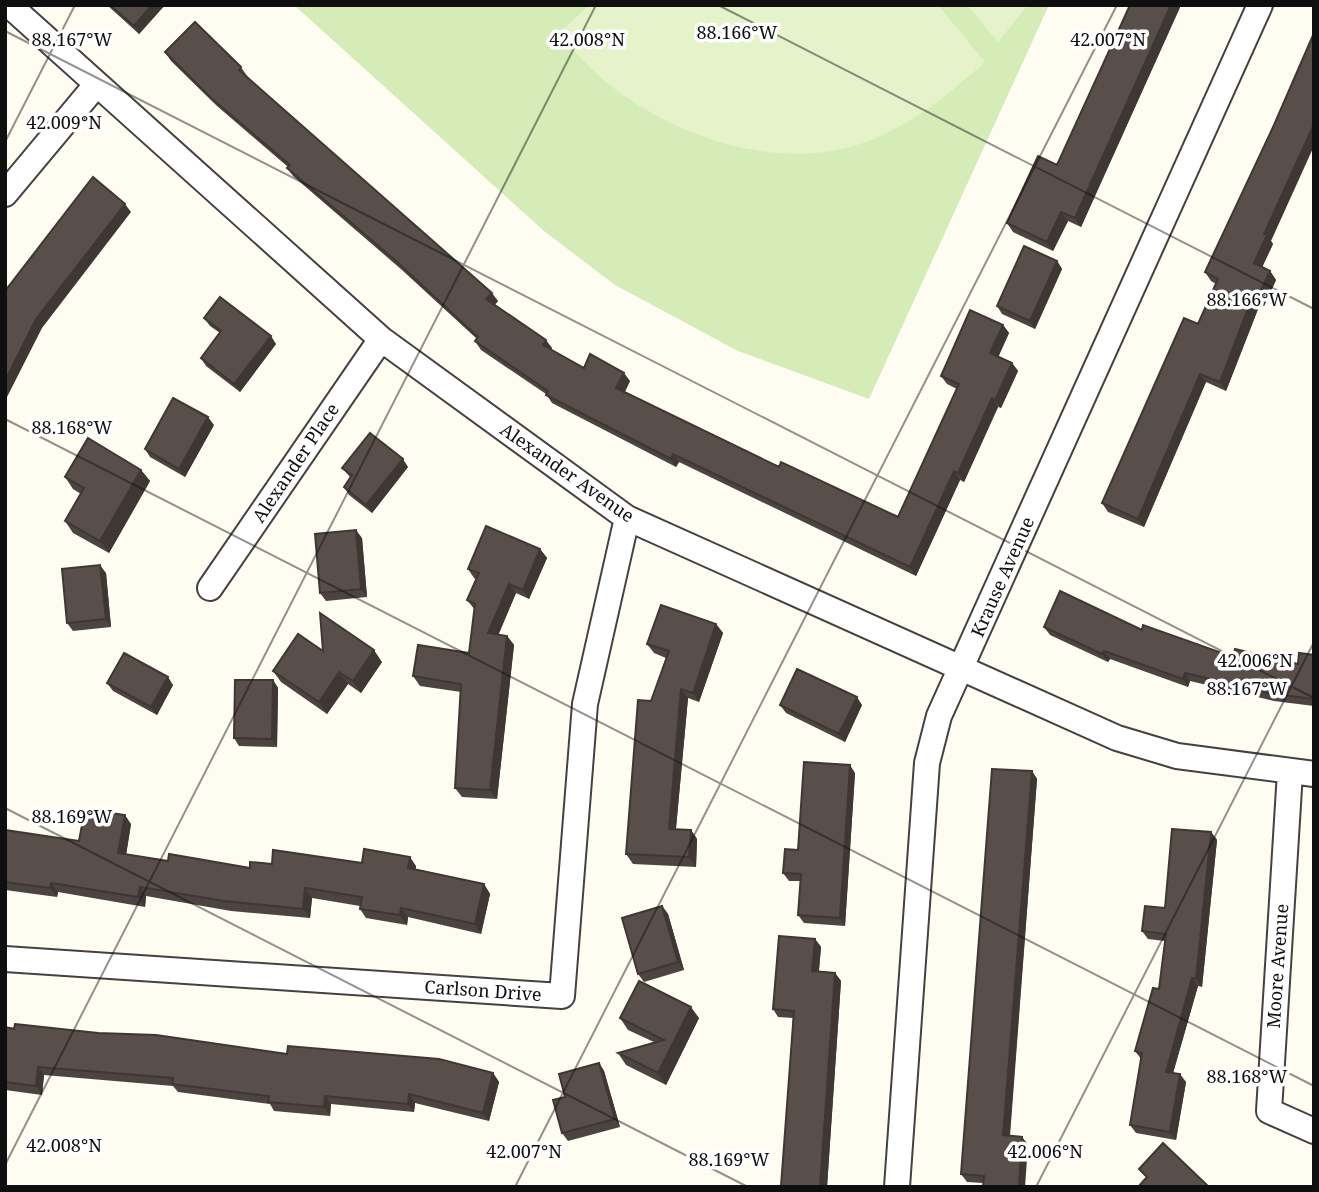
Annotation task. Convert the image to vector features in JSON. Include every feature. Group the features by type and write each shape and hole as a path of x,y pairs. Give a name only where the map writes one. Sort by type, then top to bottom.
{"street":[{"name":"Alexander Avenue","path":"9,5 381,339 627,519 1117,738 1177,756 1302,773"},
{"name":"Krause Avenue","path":"897,1187 927,762 939,716 1260,5"},
{"path":"5,194 96,85"},
{"name":"Alexander Place","path":"211,588 381,339"},
{"name":"Carlson Drive","path":"5,959 562,996 584,704 627,519"},
{"name":"Moore Avenue","path":"1302,773 1269,1111 1314,1131"}],"green space":[{"path":"294,5 1049,5 869,399 738,351 615,285 544,231"},
{"path":"590,5 938,5 985,62 929,108 883,135 835,150 803,154 770,152 737,147 674,125 611,86 558,33"},
{"path":"967,5 1028,5 998,42"}],"building":[{"path":"110,5 152,5 134,26"},
{"path":"1130,5 1171,5 1075,218 1061,212 1047,242 1007,223 1038,156 1057,165"},
{"path":"195,22 241,67 239,70 492,293 486,299 546,340 543,345 584,368 590,354 624,373 616,388 779,467 781,462 898,517 959,384 941,376 970,310 1003,325 990,353 1012,363 995,400 992,398 958,473 954,471 910,567 673,454 671,459 546,395 548,391 475,341 478,337 396,261 287,168 290,165 211,98 165,52"},
{"path":"1314,33 1314,124 1264,234 1267,235 1254,263 1270,271 1258,297 1253,295 1220,382 1200,374 1138,519 1102,503 1184,318 1198,324 1218,279 1205,272"},
{"path":"93,177 125,204 36,319 5,381 5,291"},
{"path":"1024,246 1057,261 1030,321 997,306"},
{"path":"220,297 271,336 234,384 201,358 221,331 204,318"},
{"path":"173,398 208,417 179,469 145,449"},
{"path":"370,433 403,459 366,505 344,487 352,475 342,468"},
{"path":"88,438 141,470 100,541 65,521 84,488 65,477"},
{"path":"486,526 540,549 523,590 509,584 488,633 507,636 490,790 455,788 461,684 413,676 418,645 469,653 475,604 467,600 479,573 468,569"},
{"path":"356,530 361,589 320,593 315,534"},
{"path":"100,565 106,619 67,623 62,569"},
{"path":"1060,591 1142,630 1143,625 1233,657 1235,649 1298,664 1299,653 1314,655 1314,699 1268,693 1185,673 1183,679 1104,651 1102,654 1044,627"},
{"path":"661,605 716,624 693,693 681,689 669,829 691,830 689,857 626,854 638,700 651,701 669,651 647,644"},
{"path":"320,613 374,650 353,681 339,672 319,702 273,671 298,634 323,651"},
{"path":"124,653 168,677 151,707 107,683"},
{"path":"797,669 857,697 839,734 780,705"},
{"path":"235,680 273,680 272,739 234,738"},
{"path":"804,762 850,765 840,918 798,915 801,874 783,873 785,849 798,850"},
{"path":"992,769 1032,771 1003,1135 1022,1137 1019,1187 983,1187 984,1176 961,1174"},
{"path":"85,809 125,815 118,853 168,861 169,854 250,868 250,862 272,864 273,850 362,863 364,849 410,857 408,868 484,884 475,924 401,908 400,915 360,909 362,897 305,888 303,909 224,901 140,887 138,897 51,883 50,888 5,882 5,830 79,841"},
{"path":"1172,829 1211,832 1196,979 1192,978 1166,1072 1180,1074 1170,1132 1130,1125 1142,1053 1135,1051 1153,988 1159,989 1166,934 1142,931 1145,906 1165,908"},
{"path":"662,906 678,962 638,974 622,918"},
{"path":"779,936 815,939 812,971 835,973 820,1187 781,1186 794,1011 773,1009"},
{"path":"639,981 691,1007 658,1073 618,1053 664,1040 620,1018"},
{"path":"15,1024 98,1033 156,1035 287,1054 288,1046 439,1059 493,1073 483,1113 409,1094 408,1104 325,1096 324,1107 268,1102 269,1096 172,1084 173,1078 38,1067 36,1086 5,1082 5,1027 14,1029"},
{"path":"599,1063 615,1119 562,1133 553,1100 565,1097 559,1074"},
{"path":"1163,1143 1209,1187 1138,1187 1147,1177 1139,1169"}]}
